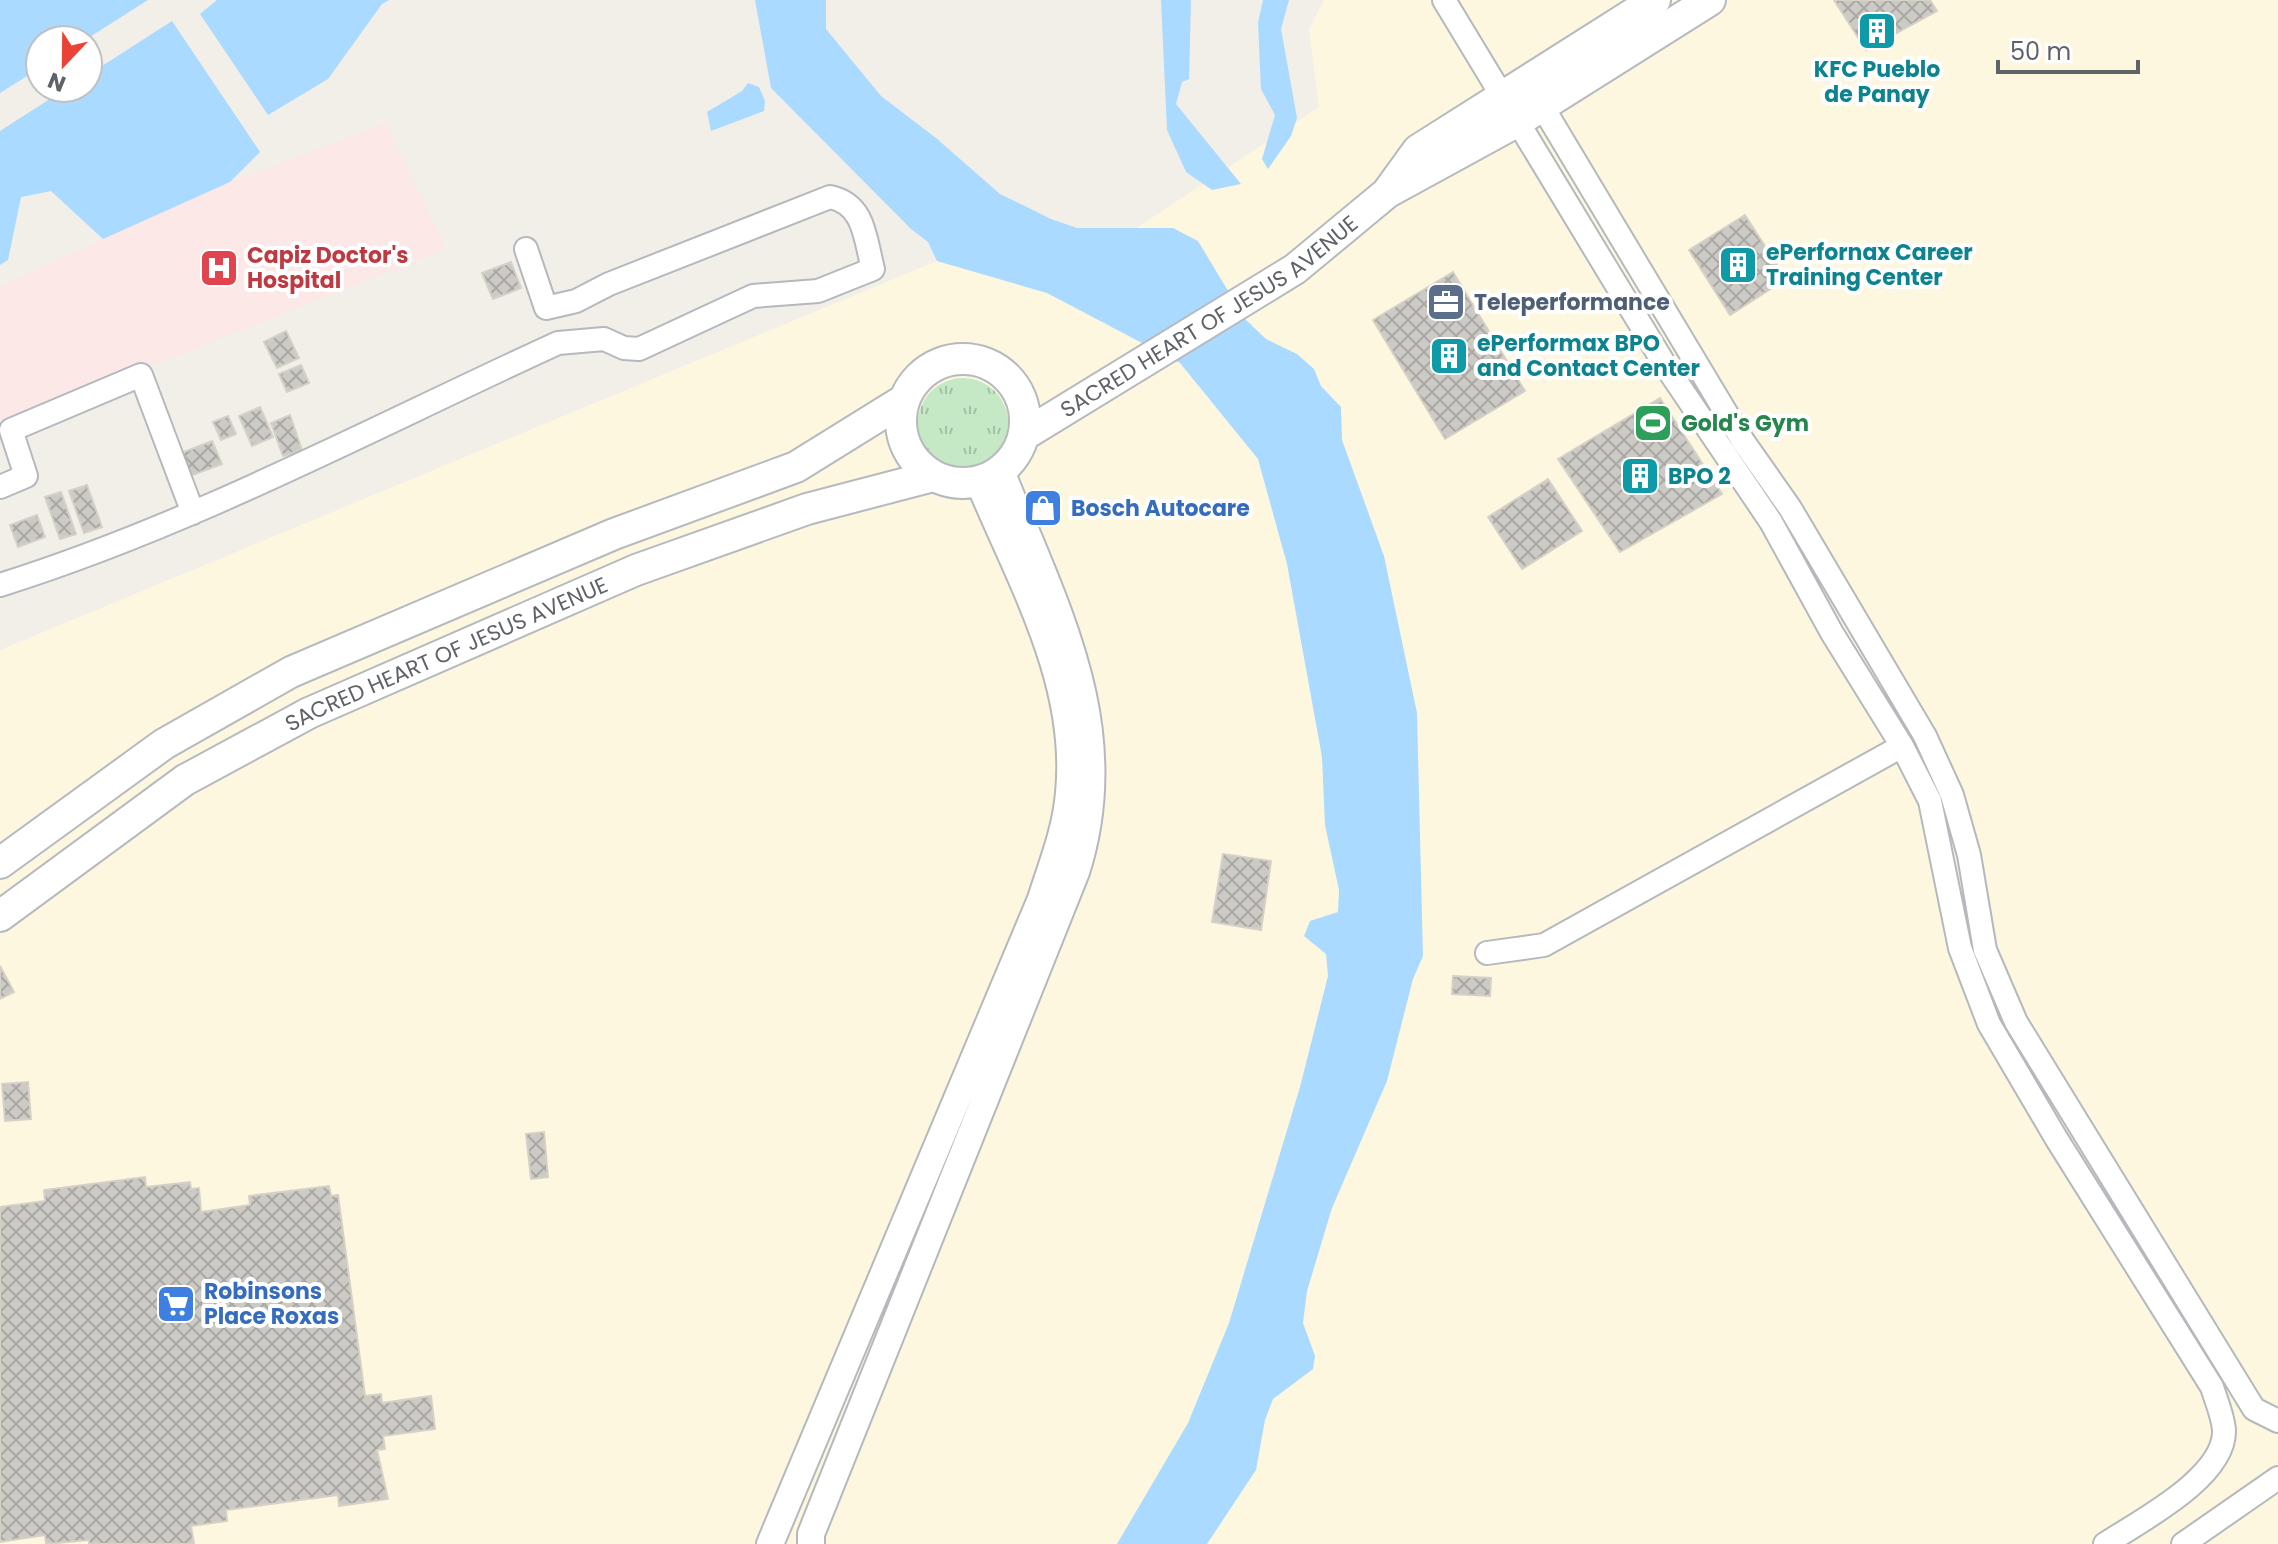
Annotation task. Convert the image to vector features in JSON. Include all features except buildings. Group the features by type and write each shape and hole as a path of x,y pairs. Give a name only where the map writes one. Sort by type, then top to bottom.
{"main road":[{"name":"SACRED HEART OF JESUS AVENUE","path":"1522,107 1655,0"},
{"name":"SACRED HEART OF JESUS AVENUE","path":"1024,435 1295,269 1388,192 1418,150 1522,107 1710,0"},
{"path":"949,360 980,362 999,371 1019,394 1025,414 1024,435 1013,459 990,476 964,484 933,476 916,462 904,444 900,422 904,400 914,382 930,368 949,360"},
{"name":"SACRED HEART OF JESUS AVENUE","path":"0,863 164,744 291,672 614,534 796,467 904,400"},
{"name":"SACRED HEART OF JESUS AVENUE","path":"0,916 185,780 309,713 636,570 807,509 933,476"},
{"path":"45,831 69,864"}],"street":[{"path":"1444,0 1522,107 1689,350 1771,522 1832,633 1902,746 1930,801 1945,859 1960,948 1989,1024 2056,1138 2212,1387 2224,1431 2212,1466 2164,1506 2105,1544"},
{"path":"1522,107 1665,365 1790,508 1925,736 1952,795 1969,855 1985,950 2016,1022 2254,1409 2278,1421"},
{"path":"0,585 74,561 193,513 558,343 604,339 624,348 639,349 753,296 818,291 873,269 858,212 845,200 830,197 623,278 576,301 546,308"},
{"path":"526,249 558,343"},
{"path":"1665,365 1689,350"},
{"path":"0,487 26,476 11,430 141,375 193,513"},
{"path":"770,1544 889,1253 1041,899 1066,814 1070,757 1065,695 990,476"},
{"path":"811,1544 811,1534 1076,872 1091,815 1093,754 1084,687 990,476"},
{"path":"1771,522 1790,508"},
{"path":"1487,953 1544,945 1902,746"},
{"path":"1945,859 1969,855"},
{"path":"2128,1249 2148,1237"},
{"path":"2183,1544 2278,1478"}],"shaded area":[{"path":"1324,0 2278,0 2278,1544 0,1544 0,650 937,261 1047,293 1135,229 1319,107 1309,29"},
{"name":"Capiz Doctor's Hospital","path":"386,123 446,249 0,426 0,286 230,182"}],"green space":[{"path":"963,378 980,381 995,391 1005,406 1008,423 1005,440 995,455 980,465 963,468 946,465 931,455 921,440 918,423 921,406 931,391 946,381"}],"water":[{"path":"0,0 148,0 104,28 104,24 24,24 24,78 0,93"},
{"path":"217,0 389,0 382,4 328,79 268,115 200,14"},
{"path":"755,0 826,0 826,29 881,96 936,138 1000,194 1077,228 1173,228 1198,241 1245,319 1266,339 1297,354 1314,369 1321,386 1341,407 1342,440 1384,556 1417,713 1423,956 1413,979 1387,1081 1332,1208 1307,1291 1303,1323 1315,1356 1313,1369 1273,1399 1265,1420 1256,1470 1207,1544 1117,1544 1188,1423 1229,1323 1300,1087 1328,976 1326,954 1304,936 1310,921 1338,912 1339,890 1325,825 1322,757 1287,564 1258,459 1180,363 1047,293 937,261 928,242 911,229 771,88"},
{"path":"1161,0 1191,0 1189,79 1182,82 1176,104 1241,184 1212,190 1186,172 1167,130"},
{"path":"1263,0 1289,0 1281,29 1297,118 1291,136 1268,169 1262,159 1275,115 1261,89 1258,23"},
{"path":"172,21 260,152 230,182 103,239 51,191 21,197 8,260 0,265 0,131 42,104 104,104 104,65"},
{"path":"748,83 759,87 765,101 764,111 711,131 707,112 742,91"}],"place":[{"name":"KFC Pueblo de Panay","path":"1877,31"},
{"name":"ePerfornax Career Training Center","path":"1738,265"},
{"name":"Capiz Doctor's Hospital","path":"219,268"},
{"name":"Teleperformance","path":"1446,302"},
{"name":"ePerformax BPO and Contact Center","path":"1449,356"},
{"name":"Gold's Gym","path":"1653,423"},
{"name":"BPO 2","path":"1640,476"},
{"name":"Bosch Autocare","path":"1043,508"},
{"name":"Robinsons Place Roxas","path":"176,1304"}]}
